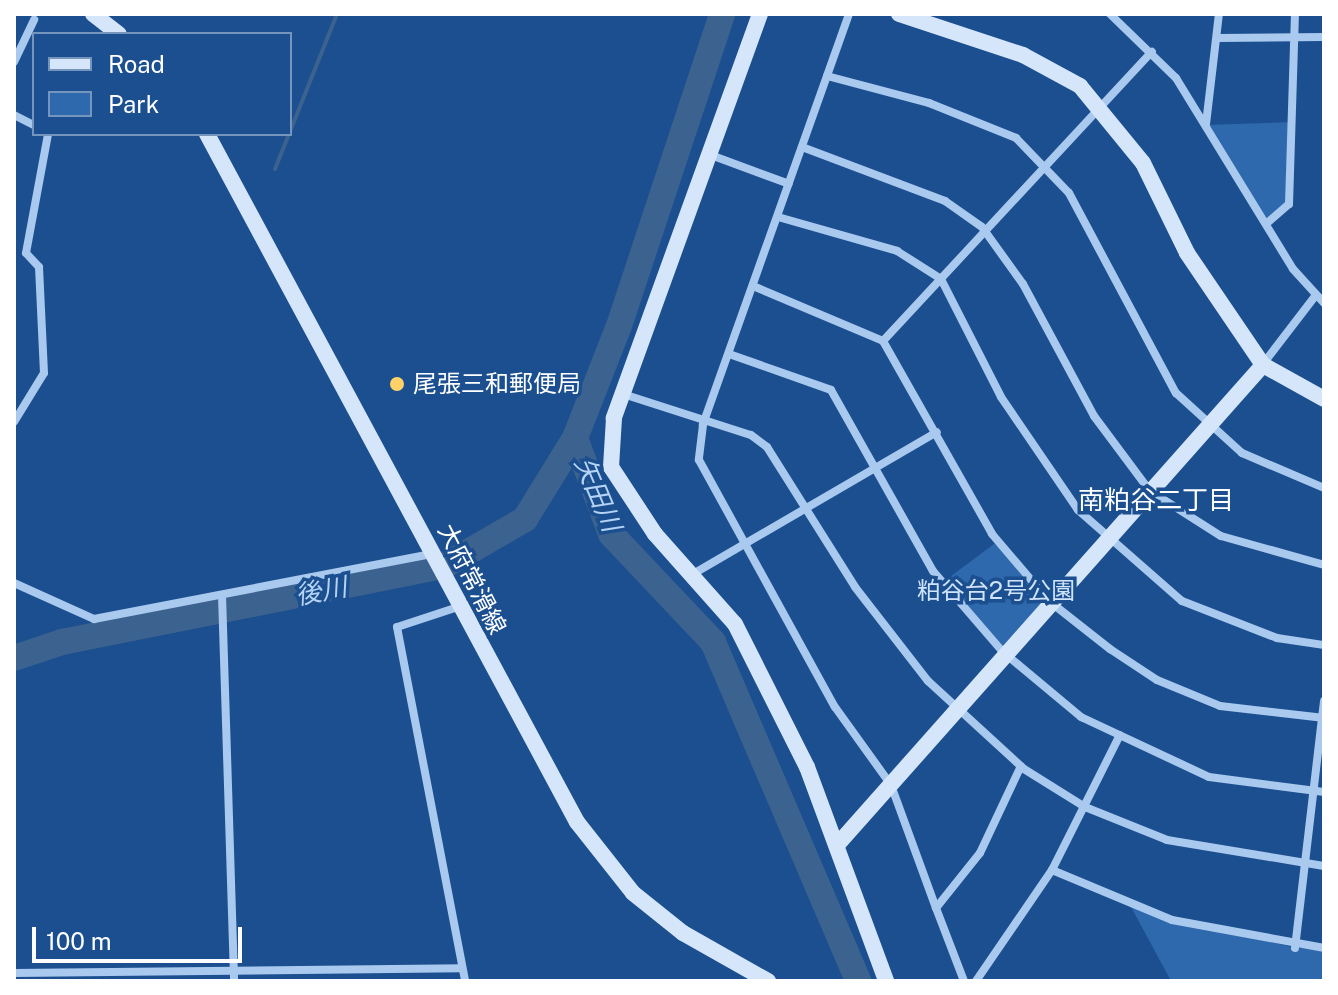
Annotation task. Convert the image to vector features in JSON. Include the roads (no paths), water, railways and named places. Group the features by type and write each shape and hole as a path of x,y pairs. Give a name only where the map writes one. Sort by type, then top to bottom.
{"street":[{"path":"93,14 116,32"},
{"path":"760,14 623,394 611,467 655,534 735,624 838,844 886,981"},
{"path":"849,14 703,425 699,460 835,707 891,785 964,981"},
{"path":"899,14 1059,71 1101,106 1143,163 1193,264 1263,365 1324,399"},
{"path":"1110,14 1152,52 1205,125 1266,224 1324,303"},
{"path":"1205,125 1219,14"},
{"path":"1266,224 1289,204 1295,14"},
{"path":"14,62 34,20"},
{"path":"1218,38 1324,37"},
{"path":"883,341 941,279 982,227 1152,52"},
{"path":"827,76 983,121 1044,164 1069,193 1176,393 1207,426 1242,453 1324,488"},
{"path":"14,115 32,124"},
{"path":"14,422 44,373 39,267 26,253 48,136"},
{"name":"大府常滑線","path":"208,136 433,554 458,607 577,822 633,893 747,977 768,981"},
{"path":"802,147 945,201 982,227 1023,284 1094,416 1150,491 1233,541 1324,565"},
{"path":"708,154 789,184"},
{"path":"778,217 897,251 941,279 1031,445 1078,510 1182,601 1277,638 1324,645"},
{"path":"753,286 883,341 992,534 1049,601 1167,685 1239,710 1323,718"},
{"path":"838,844 957,710 1003,652 1263,365 1316,295"},
{"path":"729,354 831,390 933,571 1003,652 1081,717 1209,777 1324,792"},
{"path":"623,394 703,425 751,435 767,447 805,502 855,587 957,710 1021,766 1085,807 1167,840 1305,866 1324,866"},
{"path":"693,574 805,502 937,432"},
{"path":"14,583 94,619 433,554"},
{"path":"222,595 229,627 234,981"},
{"path":"458,607 397,627 465,981"},
{"path":"1295,948 1324,701"},
{"path":"976,981 1052,870 1120,735"},
{"path":"936,908 980,853 1021,766"},
{"path":"1052,870 1172,920 1295,948 1324,948"},
{"path":"14,973 110,977 234,970 462,968"}],"waterway":[{"path":"292,126 337,14"},
{"name":"後川","path":"14,658 62,642 444,566 525,519 575,438 619,326 722,14"},
{"path":"275,169 288,136"},
{"name":"矢田川","path":"575,438 611,534 713,642 858,981"}],"place":[{"name":"尾張三和郵便局","path":"397,384"}],"district":[{"name":"南粕谷二丁目","path":"1156,500"}],"park label":[{"name":"粕谷台2号公園","path":"996,591"}]}
